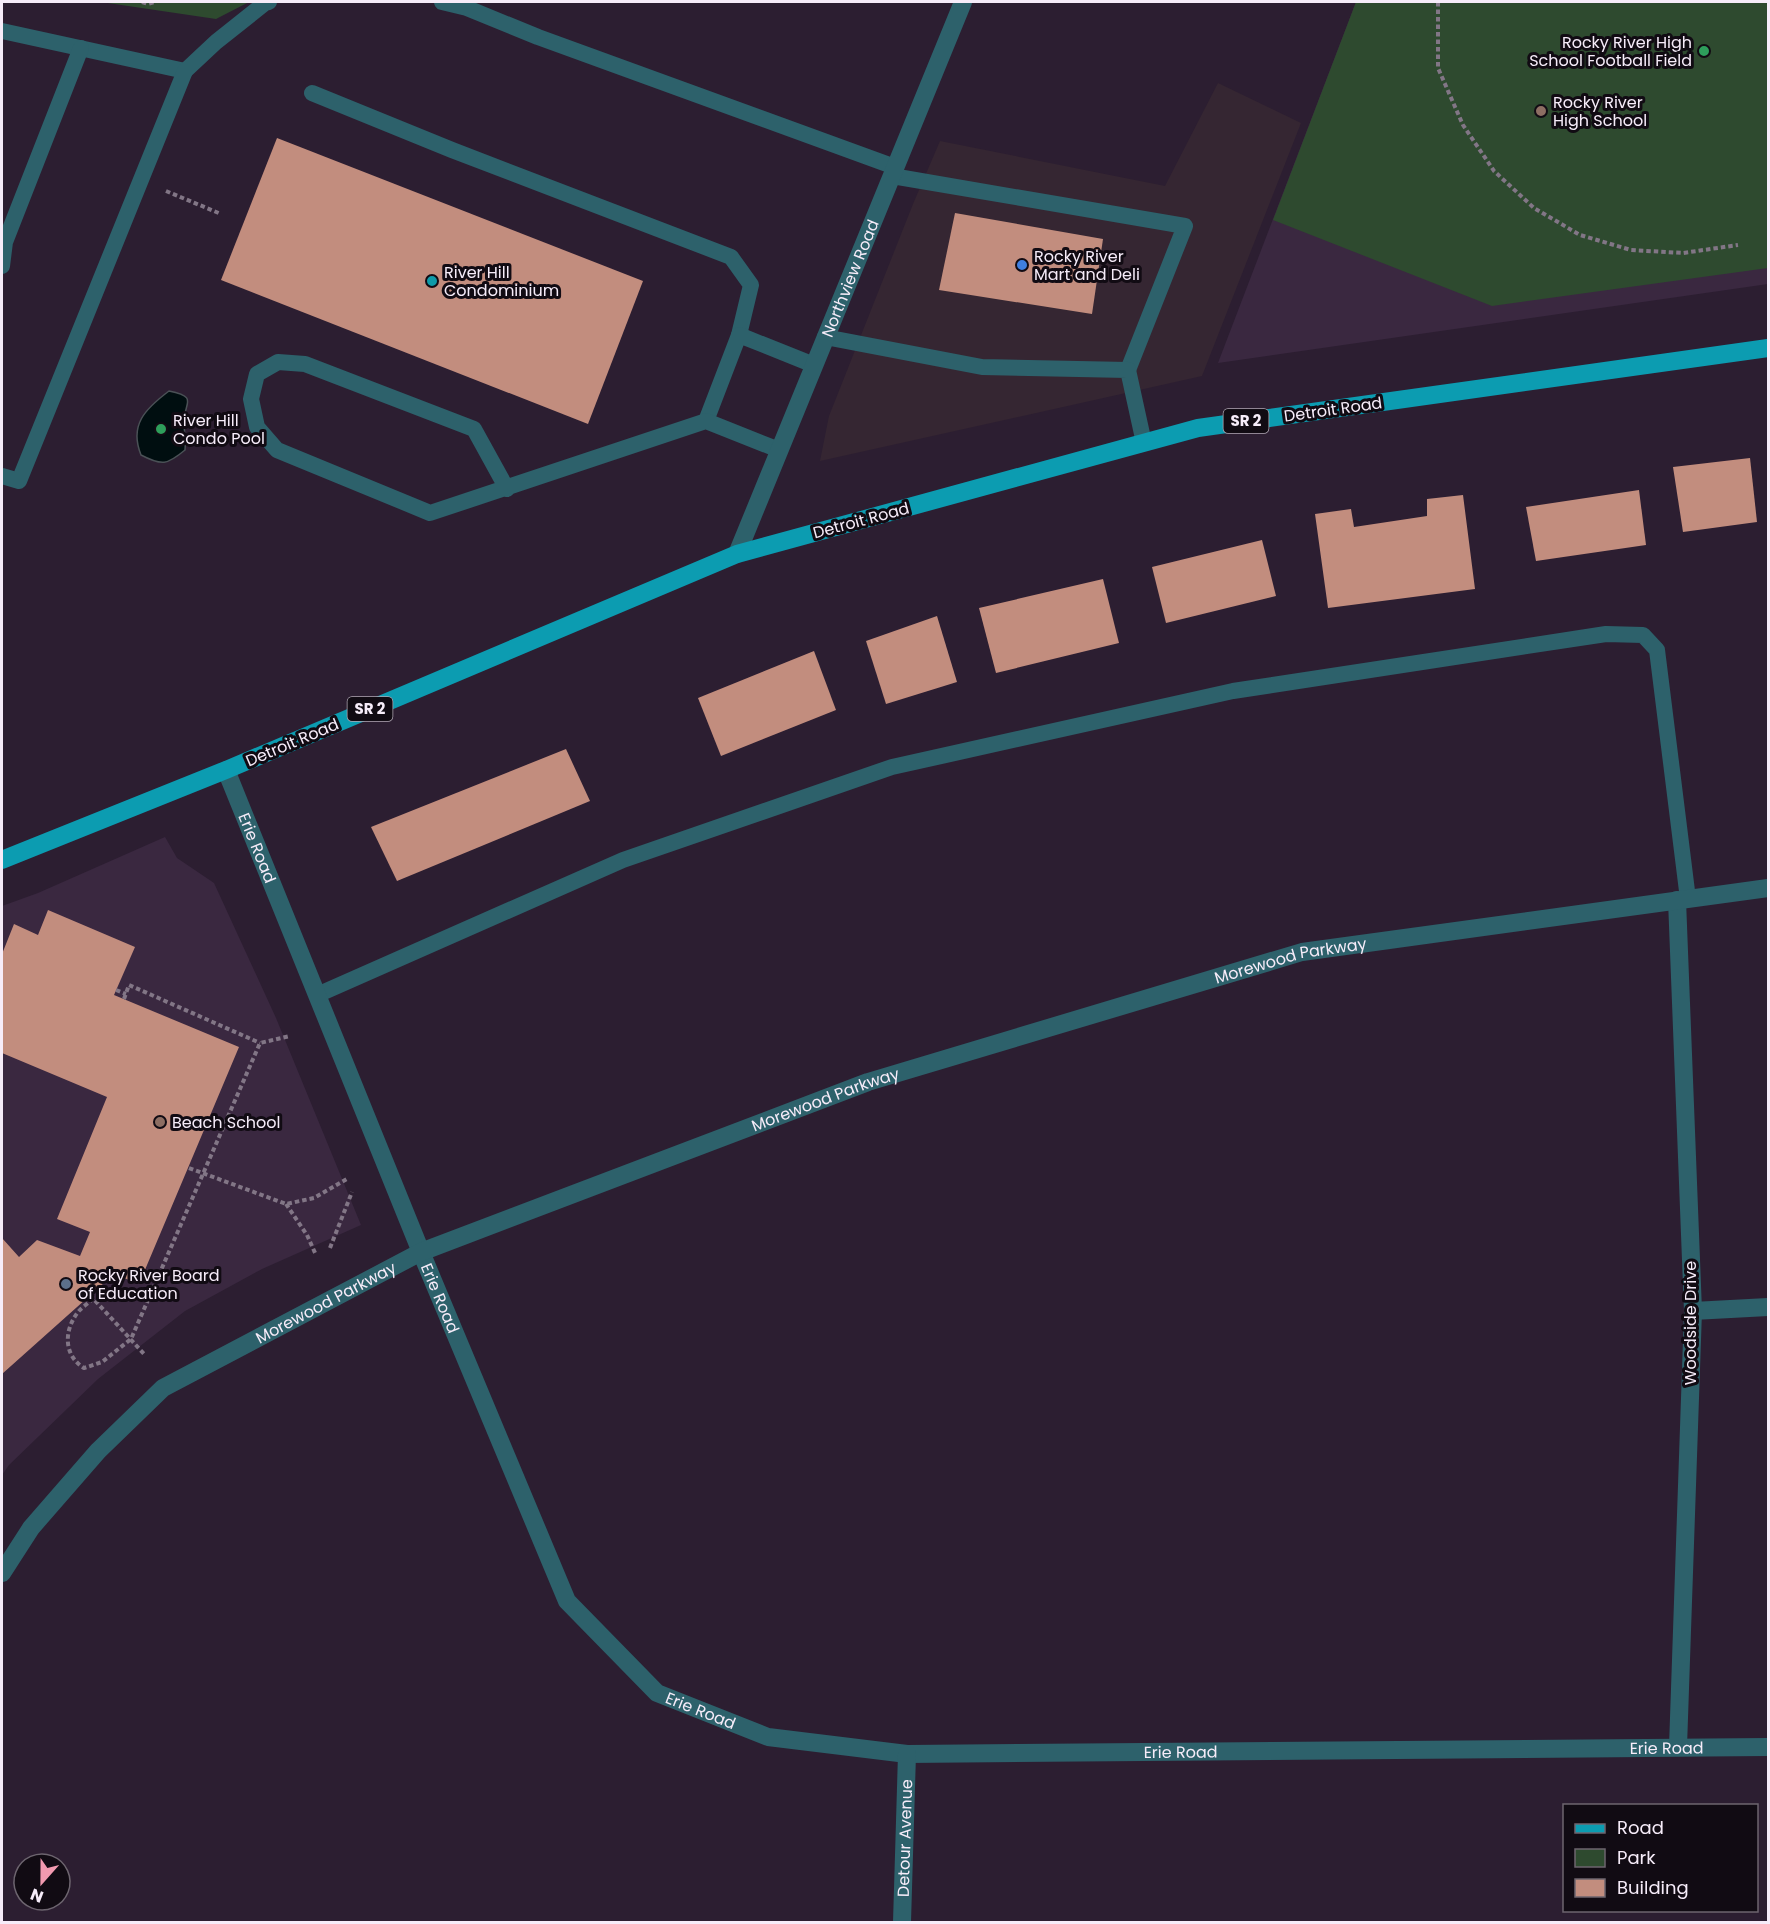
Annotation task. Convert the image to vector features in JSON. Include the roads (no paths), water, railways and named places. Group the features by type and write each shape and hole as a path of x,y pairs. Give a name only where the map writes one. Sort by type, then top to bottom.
{"main road":[{"name":"Detroit Road","path":"2,860 226,770 737,554 1198,428 1768,348"}],"street":[{"name":"Northview Road","path":"737,554 963,2"},
{"name":"Erie Road","path":"226,770 421,1252 567,1601 657,1694 768,1737 907,1754 1768,1746"},
{"name":"Morewood Parkway","path":"2,1573 30,1528 98,1451 163,1388 421,1252 868,1082 1302,951 1768,888"},
{"name":"Woodside Drive","path":"1678,1747 1693,1311 1682,900"},
{"path":"1693,1311 1768,1307"},
{"name":"Detour Avenue","path":"902,1923 907,1754"}],"lane":[{"path":"2,476 19,481 185,71 216,42 264,3 269,2"},
{"path":"442,2 467,8 893,171 1185,226 1128,370 1144,443"},
{"path":"2,31 185,71"},
{"path":"2,266 5,242 81,48"},
{"path":"312,93 731,257 752,285 739,335 706,421"},
{"path":"739,335 814,365"},
{"path":"825,338 982,367 1128,370"},
{"path":"507,489 474,429 305,364 278,362 257,374 251,399 258,427 277,450 430,513 507,489 706,421 779,450"},
{"path":"317,995 623,861 892,767 1233,691 1606,634 1643,635 1657,650 1682,900"}],"place":[{"name":"Rocky River High School Football Field","path":"1704,51"},
{"name":"Rocky River High School","path":"1541,111"},
{"name":"Rocky River Mart and Deli","path":"1022,265"},
{"name":"River Hill Condominium","path":"432,281"},
{"name":"River Hill Condo Pool","path":"161,429"},
{"name":"Beach School","path":"160,1122"},
{"name":"Rocky River Board of Education","path":"66,1284"}]}
